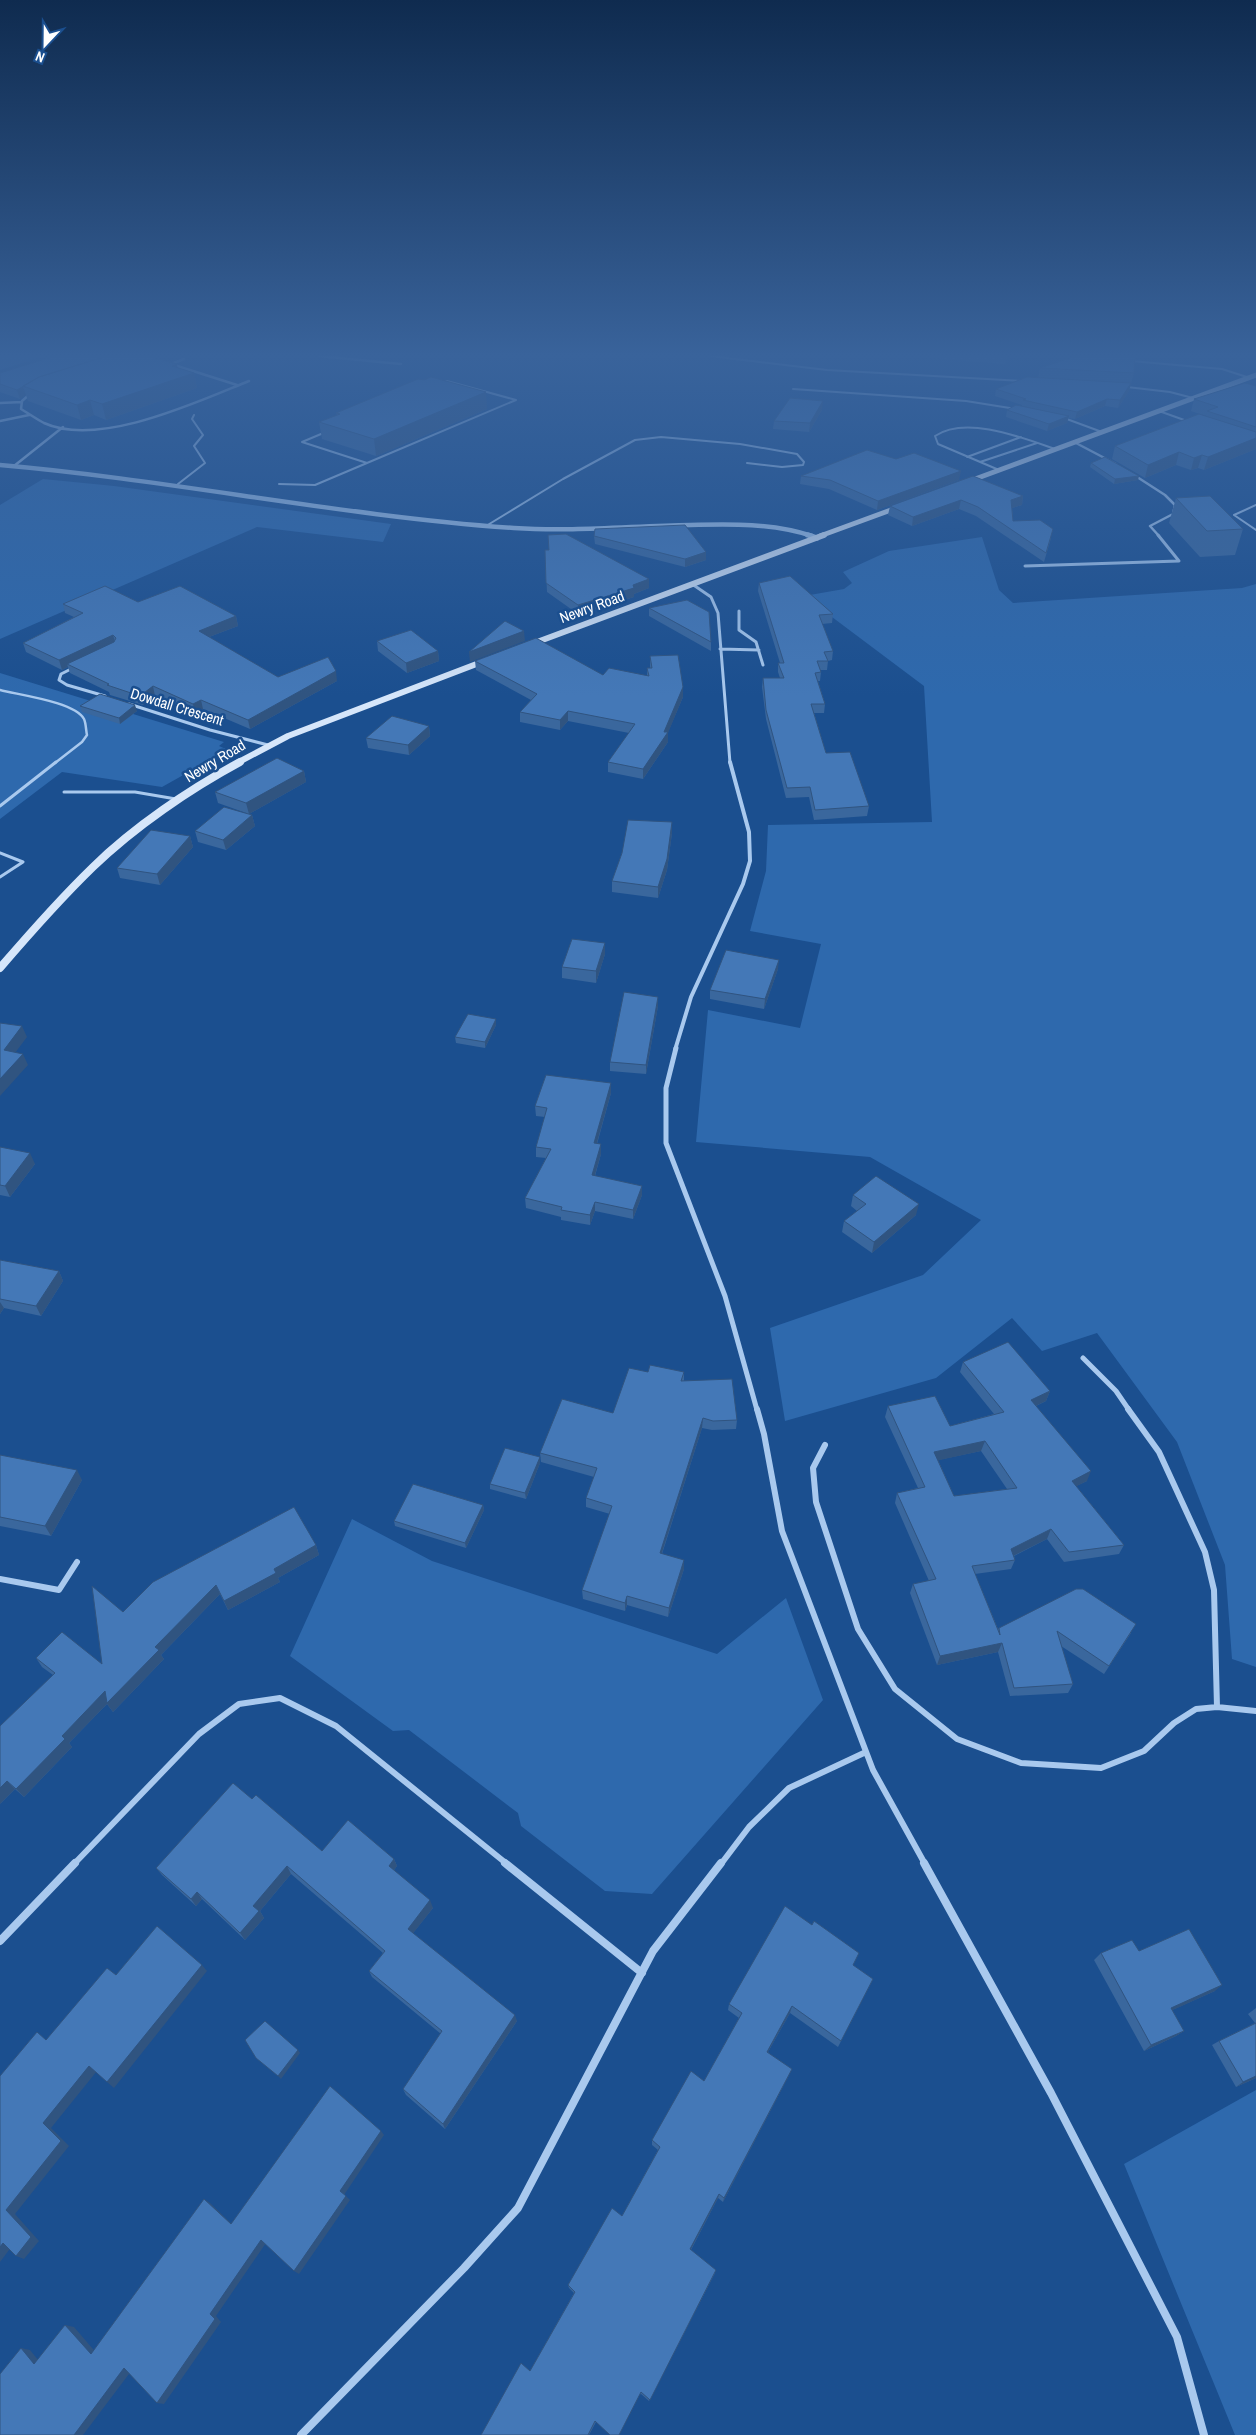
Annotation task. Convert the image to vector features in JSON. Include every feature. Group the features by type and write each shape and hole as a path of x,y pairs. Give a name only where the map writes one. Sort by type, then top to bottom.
{"main road":[{"path":"962,484 999,470"},
{"name":"Newry Road","path":"518,649 908,504"},
{"name":"Newry Road","path":"0,968 46,915 95,865 207,780 268,745 315,725 493,658"}],"street":[{"path":"47,470 178,484 337,508 486,526 582,529 741,525 793,531 817,538"},
{"path":"1025,566 1179,561 1150,526 1173,514 1175,505 1164,495 1131,474"},
{"path":"692,584 711,597 718,613 732,770 749,832 750,861 743,884 691,997 678,1038 666,1088 666,1143 725,1296 764,1434 782,1531 873,1770 1051,2093 1177,2337 1204,2435"},
{"path":"738,611 739,630 756,642 763,664"},
{"path":"720,649 759,650"},
{"name":"Dowdall Crescent","path":"79,665 61,674 59,680 67,685 114,699"},
{"name":"Dowdall Crescent","path":"123,702 210,730 268,745"},
{"path":"1083,1358 1116,1391 1159,1452 1205,1552 1214,1590 1216,1657 1214,1688 1217,1708"},
{"path":"825,1445 813,1468 816,1502 858,1629 896,1689 957,1739 1021,1763 1101,1768 1144,1751 1174,1723 1196,1709 1217,1708 1256,1711"},
{"path":"0,1579 59,1590 77,1562"},
{"path":"0,1941 199,1734 239,1704 280,1698 336,1726 642,1973"},
{"path":"301,2435 464,2268 518,2208 653,1952 749,1827 789,1788 866,1752"}],"lane":[{"path":"178,484 196,470"},
{"path":"279,484 315,485 352,470"},
{"path":"486,526 580,470"},
{"path":"1256,505 1234,515 1256,530"},
{"path":"0,690 72,709 84,719 87,734 82,742 0,806"},
{"path":"64,792 135,792 179,800"},
{"path":"0,853 23,862 0,877"}],"shaded area":[{"path":"43,479 114,486 391,524 383,542 257,527 0,639 0,505"},
{"path":"982,537 999,590 1013,603 1242,588 1256,584 1256,1667 1232,1659 1225,1565 1177,1442 1097,1333 1042,1351 1012,1318 936,1378 785,1421 770,1328 923,1275 981,1220 870,1157 696,1142 708,1010 800,1028 821,944 750,931 766,871 768,825 932,822 924,686 804,596 844,589 852,583 843,572 889,551"},
{"path":"0,673 224,742 219,746 228,750 162,787 62,772 0,819"},
{"path":"352,1519 432,1561 717,1654 786,1598 823,1700 652,1894 605,1891 521,1826 518,1813 409,1730 393,1731 290,1656"},
{"path":"1256,2090 1256,2435 1235,2435 1124,2164"}],"building":[{"path":"817,470 961,471 878,501 830,480 801,476"},
{"path":"1101,470 1128,470 1139,476 1115,479"},
{"path":"973,476 1023,496 1011,500 1013,521 1040,520 1053,529 1046,553 978,507 961,500 913,517 890,506"},
{"path":"1210,496 1243,529 1207,531 1176,498"},
{"path":"685,525 706,552 685,559 594,536 595,529"},
{"path":"566,534 649,579 633,585 634,588 578,605 546,583 545,550 549,550 548,535"},
{"path":"790,576 833,614 819,615 833,651 824,652 828,661 817,661 821,672 815,673 825,704 811,704 826,753 850,752 869,806 815,810 810,787 787,788 766,710 763,678 784,678 778,663 784,663 759,583"},
{"path":"105,586 138,602 180,586 236,616 199,631 278,677 328,657 336,671 248,720 201,700 193,704 153,686 140,696 107,685 109,684 67,664 114,642 116,638 113,635 59,660 23,643 83,613 63,604"},
{"path":"687,600 709,612 711,642 649,608"},
{"path":"505,621 524,631 469,652"},
{"path":"411,630 438,651 406,663 377,641"},
{"path":"536,638 603,675 609,668 649,676 647,668 652,668 650,656 678,655 683,687 664,732 668,732 643,769 608,762 635,724 568,711 560,720 520,712 537,694 475,661"},
{"path":"100,694 135,705 119,718 80,706"},
{"path":"392,716 429,726 408,745 366,738"},
{"path":"277,758 304,771 246,803 215,792"},
{"path":"224,807 252,815 223,840 195,831"},
{"path":"628,820 672,822 667,859 658,887 612,881 622,853"},
{"path":"151,830 190,836 157,874 117,868"},
{"path":"572,939 605,943 596,971 562,967"},
{"path":"726,950 779,960 765,999 710,990"},
{"path":"624,992 658,997 646,1065 610,1062"},
{"path":"468,1014 496,1019 485,1042 455,1037"},
{"path":"0,1023 22,1026 4,1050 23,1054 0,1079"},
{"path":"546,1075 611,1083 594,1143 601,1144 592,1175 642,1186 633,1210 595,1202 590,1215 561,1210 562,1207 525,1198 551,1149 536,1147 547,1108 535,1106"},
{"path":"0,1147 30,1153 5,1186 0,1185"},
{"path":"876,1176 919,1204 874,1242 844,1221 866,1204 853,1195"},
{"path":"0,1260 59,1271 36,1306 0,1299"},
{"path":"1008,1342 1050,1391 1031,1400 1091,1471 1072,1481 1124,1545 1069,1552 1051,1529 1011,1549 1015,1560 972,1566 1000,1635 999,1628 1076,1589 1083,1589 1136,1624 1109,1666 1057,1631 1073,1684 1014,1688 1002,1643 940,1656 913,1584 936,1579 897,1493 925,1487 888,1406 935,1396 950,1426 1004,1412 963,1362","holes":["985,1441 1017,1488 954,1496 934,1452"]},
{"path":"650,1365 684,1372 681,1381 732,1379 737,1420 713,1421 703,1418 660,1553 684,1560 669,1608 627,1596 625,1603 582,1590 612,1506 586,1498 597,1468 540,1453 562,1399 613,1413 629,1368 648,1372"},
{"path":"505,1448 540,1457 525,1493 490,1484"},
{"path":"0,1455 77,1470 45,1526 0,1517"},
{"path":"413,1484 483,1505 465,1543 394,1521"},
{"path":"294,1507 316,1545 274,1569 276,1573 224,1601 216,1585 155,1647 159,1650 107,1703 105,1691 62,1736 65,1739 16,1789 7,1781 0,1788 0,1726 55,1673 36,1658 62,1632 102,1664 92,1586 123,1612 153,1582"},
{"path":"233,1783 252,1799 256,1795 322,1851 348,1820 394,1859 389,1866 430,1900 408,1929 515,2015 443,2124 403,2089 442,2031 369,1971 385,1951 287,1866 253,1906 259,1911 240,1933 197,1892 191,1899 156,1868"},
{"path":"785,1906 812,1925 814,1921 859,1953 853,1965 873,1979 841,2041 792,2006 767,2052 792,2069 724,2198 719,2194 690,2249 716,2270 650,2400 641,2392 619,2435 610,2435 595,2421 588,2435 481,2435 521,2363 530,2371 575,2292 568,2285 612,2208 622,2216 660,2147 652,2140 691,2071 704,2081 742,2013 729,2004"},
{"path":"157,1926 202,1965 107,2082 89,2066 43,2123 61,2141 6,2210 31,2237 16,2256 3,2243 0,2247 0,2076 37,2032 46,2040 107,1968 116,1975"},
{"path":"1189,1929 1222,1985 1171,2008 1184,2031 1151,2045 1101,1953 1132,1940 1139,1951"},
{"path":"265,2021 298,2050 278,2076 256,2058 245,2040"},
{"path":"1256,2023 1256,2076 1243,2082 1219,2041"},
{"path":"330,2086 381,2131 340,2191 346,2196 294,2271 261,2240 210,2314 215,2319 157,2403 124,2368 74,2435 0,2435 0,2374 21,2348 34,2364 65,2325 91,2354 204,2199 231,2224"}]}
